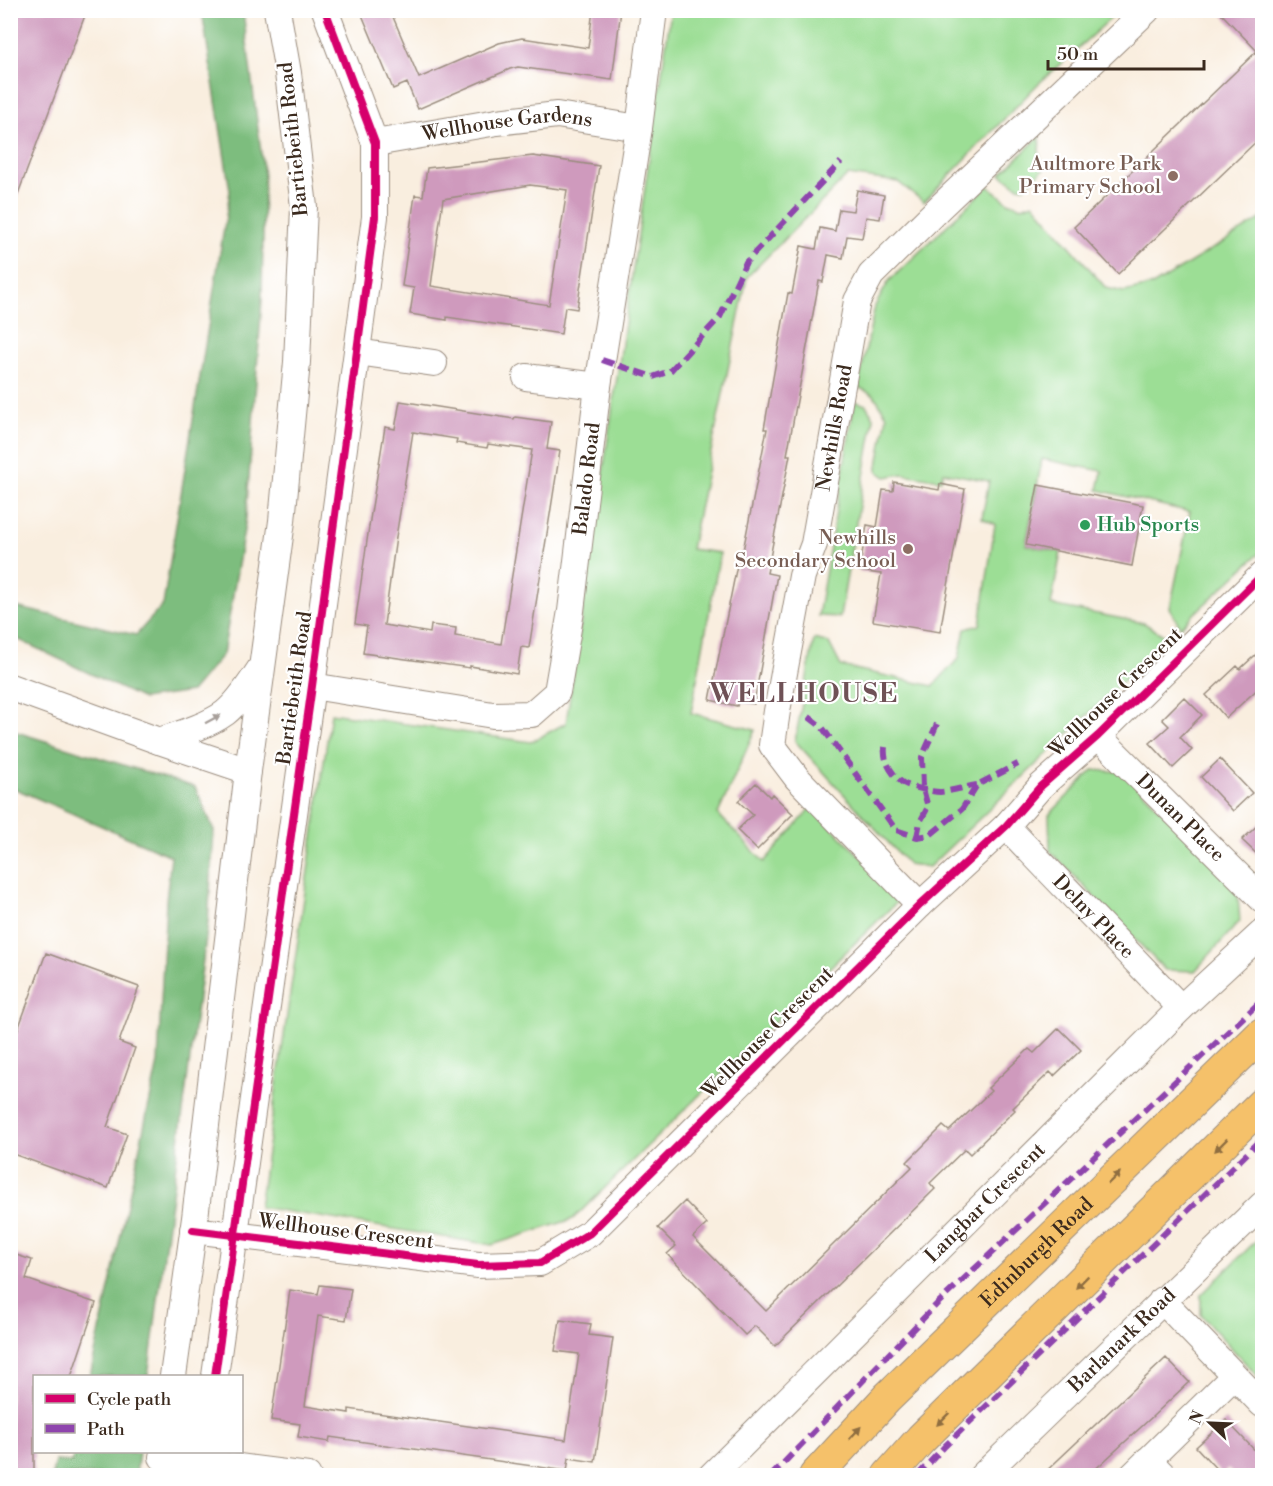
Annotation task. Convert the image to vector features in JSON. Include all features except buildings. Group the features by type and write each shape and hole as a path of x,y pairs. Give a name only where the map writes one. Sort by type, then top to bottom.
{"main road":[{"name":"Edinburgh Road","path":"815,1476 887,1398 1263,1034"},
{"path":"888,1476 921,1439 1263,1104"}],"street":[{"name":"Bartiebeith Road","path":"173,1375 248,771 282,521 297,362 304,207 288,74 277,10"},
{"name":"Bartiebeith Road","path":"215,1375 375,216 375,143 325,10"},
{"name":"Balado Road","path":"312,686 493,715 532,714 557,692 571,611 598,386 639,128 654,10"},
{"name":"Newhills Road","path":"920,905 797,778 772,745 802,576 814,544 857,301 871,274 1147,10"},
{"name":"Wellhouse Gardens","path":"375,143 497,122 557,115 639,128"},
{"path":"357,352 434,363"},
{"path":"526,377 598,386"},
{"name":"Wellhouse Crescent","path":"193,1230 478,1265 540,1263 590,1233 920,905 1006,826 1041,786 1098,736 1263,575"},
{"path":"159,741 197,728 225,713 263,666"},
{"path":"10,687 248,771"},
{"name":"Dunan Place","path":"1098,736 1263,899"},
{"name":"Delny Place","path":"1006,826 1181,1008"},
{"name":"Langbar Crescent","path":"711,1476 1181,1008 1263,933"},
{"name":"Barlanark Road","path":"982,1476 1263,1205"},
{"path":"1162,1300 1263,1404"},
{"path":"1148,1470 1234,1376"},
{"path":"161,1462 204,1463 308,1476"}],"green space":[{"path":"202,11 243,11 264,176 262,300 246,518 223,654 191,692 143,699 11,636 11,606 136,635 163,605 230,191"},
{"path":"671,11 1119,11 1036,86 924,202 898,182 848,175 747,277 691,549 720,553 691,713 755,730 718,814 764,862 812,807 901,898 573,1219 492,1245 259,1207 331,713 531,742 566,723"},
{"path":"1040,136 1039,154 1044,169 1025,187 1017,186 1001,174"},
{"path":"988,186 1008,202 1022,207 1033,203 1106,288 1124,292 1154,285 1262,218 1262,551 1180,627 1170,608 1190,512 1098,490 1102,471 1042,459 1026,545 1061,552 1051,605 1144,623 1168,638 929,867 908,864 795,741 814,639 829,643 841,666 933,686 959,658 965,629 980,625 995,524 982,518 989,481 943,472 941,480 903,474 886,477 877,471 887,416 874,395 858,387 875,306 889,281"},
{"path":"855,401 866,405 874,418 840,617 818,616"},
{"path":"10,730 195,787 214,830 208,922 148,1375 90,1375 158,1063 166,901 171,856 11,787"},
{"path":"1093,770 1123,772 1237,886 1240,921 1195,971 1165,970 1050,851 1049,815"},
{"path":"1262,1235 1262,1381 1201,1315 1201,1295"},
{"path":"74,1453 139,1453 136,1475 52,1475 55,1461 72,1462"}],"marked path":[{"path":"602,360 653,377 670,371 720,317 746,262 841,162"},
{"path":"809,717 822,727 896,830 917,837 930,835 962,809 977,785 1018,764"},
{"path":"917,837 920,822 928,807 923,789 922,757 937,724"},
{"path":"885,747 885,757 889,767 906,785 940,792 977,785"},
{"path":"771,1476 938,1303 1262,1000"},
{"path":"917,1476 945,1446 1262,1139"}],"cycle path":[{"path":"215,1375 375,217 375,143 325,10"},
{"path":"193,1230 478,1265 540,1263 590,1233 920,905 1006,826 1041,786 1098,736 1262,575"}],"place":[{"name":"Aultmore Park Primary School","path":"1173,176"},
{"name":"Hub Sports","path":"1085,525"},
{"name":"Newhills Secondary School","path":"908,549"}],"district":[{"name":"WELLHOUSE","path":"804,694"}]}
